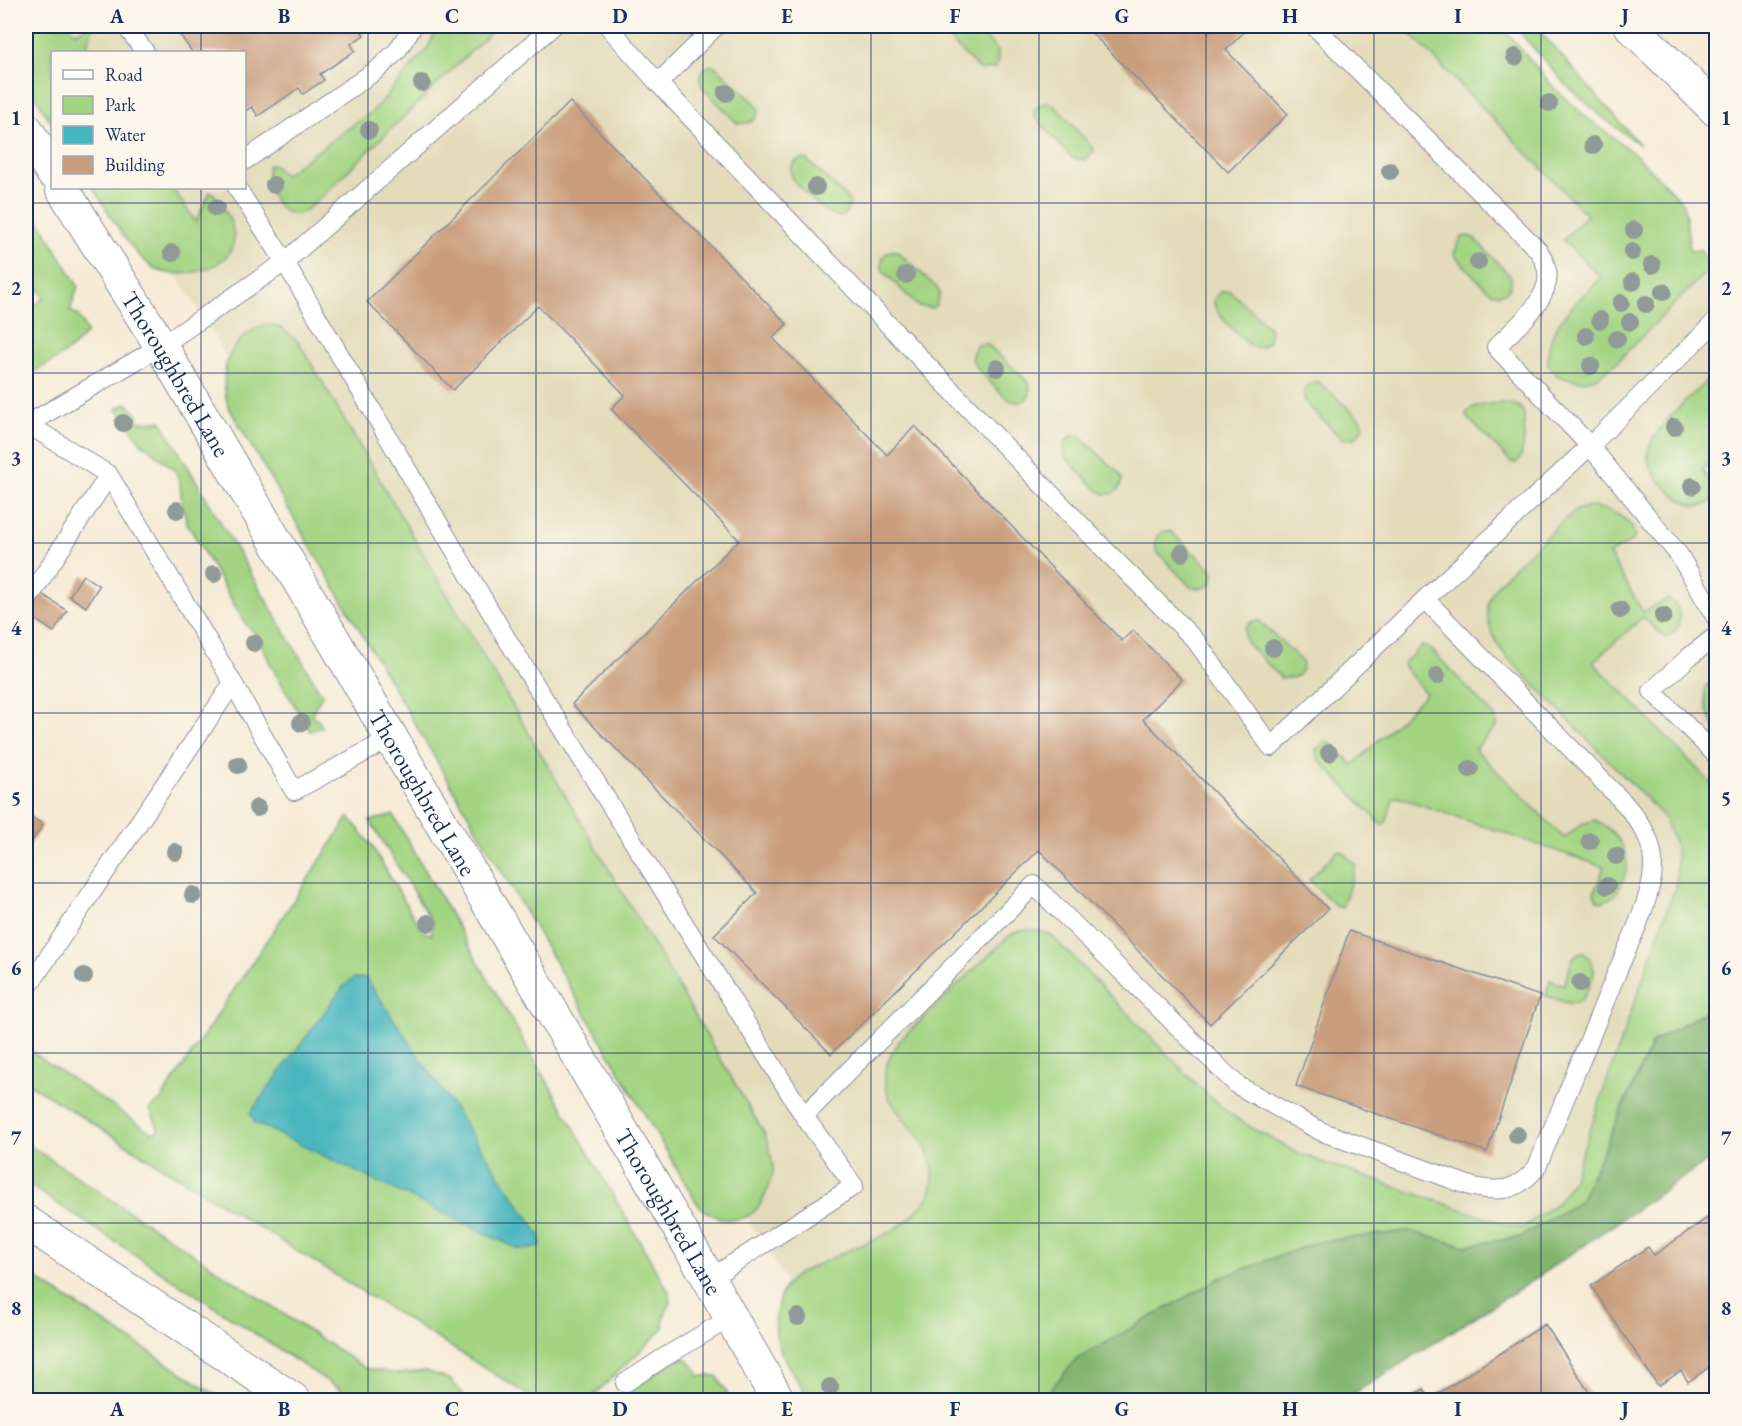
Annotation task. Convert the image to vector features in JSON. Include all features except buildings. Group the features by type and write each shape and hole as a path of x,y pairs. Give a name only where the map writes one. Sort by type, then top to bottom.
{"main road":[{"path":"1631,26 1716,110"},
{"path":"26,129 51,170"},
{"name":"Thoroughbred Lane","path":"63,189 161,346 778,1401"},
{"path":"26,1222 294,1401"}],"lane":[{"path":"126,26 144,51"},
{"path":"246,160 378,69 397,51 413,26"},
{"path":"391,738 294,791 233,683 109,475 27,423 161,346 285,262 553,26"},
{"path":"608,26 658,83 1098,543 1196,641 1270,747 1590,446 1716,321"},
{"path":"658,83 716,26"},
{"path":"1314,26 1538,250 1547,269 1546,292 1535,307 1496,347 1590,446 1679,555 1716,618"},
{"path":"238,189 285,262 505,636 804,1116 854,1186 709,1280"},
{"path":"26,602 109,475"},
{"path":"804,1116 1034,885 1237,1085 1320,1131 1473,1187 1502,1190 1515,1187 1526,1180 1537,1167 1632,936 1650,889 1653,854 1642,825 1624,803 1425,599"},
{"path":"1716,636 1652,691 1716,755"},
{"path":"26,990 233,683"},
{"path":"625,1383 730,1318"}],"shaded area":[{"path":"26,26 1465,26 1660,231 1716,266 1716,1005 1653,1042 1580,1201 1520,1237 801,1306 125,189 246,189 246,51 51,51"}],"green space":[{"path":"26,26 69,26 75,33 87,26 93,26 85,51 51,51 51,122 26,81"},
{"path":"438,26 497,26 316,202 296,214 282,209 270,189 268,166 272,164 284,175 374,110 428,48"},
{"path":"940,26 974,26 998,51 998,63 995,68 980,70 942,32"},
{"path":"1403,26 1501,26 1555,89 1585,116 1637,156 1684,204 1690,251 1701,250 1708,265 1707,271 1616,363 1596,378 1584,381 1572,380 1558,376 1548,365 1552,337 1557,326 1572,306 1601,278 1563,240 1587,215"},
{"path":"1514,26 1535,26 1640,145 1607,121 1567,86"},
{"path":"709,66 715,66 756,104 759,110 753,120 748,123 737,123 702,87 701,74"},
{"path":"1048,102 1054,105 1092,147 1094,151 1086,160 1072,158 1035,117 1034,112 1038,106"},
{"path":"800,159 806,159 846,197 850,203 846,213 839,216 831,215 793,180 792,167"},
{"path":"94,189 173,189 196,222 210,192 214,194 228,217 234,237 229,253 221,261 199,271 174,274 154,268 145,261 120,231"},
{"path":"26,199 78,286 70,311 78,315 87,332 59,357 26,375 26,312 44,298 26,265"},
{"path":"1462,237 1474,238 1511,277 1511,285 1506,291 1498,294 1491,292 1454,254"},
{"path":"891,251 897,251 937,288 940,294 936,305 932,308 918,306 883,271 882,259"},
{"path":"1223,291 1230,291 1269,327 1270,337 1267,344 1260,347 1250,346 1222,318 1214,301 1216,296"},
{"path":"266,324 281,328 298,341 764,1133 772,1156 773,1172 764,1197 750,1215 731,1220 720,1218 698,1205 229,408 224,381 229,357 234,347 243,338"},
{"path":"987,344 1028,382 1030,392 1026,400 1018,402 1008,399 980,371 973,362 972,354 976,346"},
{"path":"1716,372 1716,459 1702,469 1716,493 1709,503 1699,506 1676,497 1665,487 1650,464 1648,453 1651,443 1667,421"},
{"path":"1313,382 1319,382 1360,419 1363,426 1357,436 1349,439 1341,438 1305,402 1304,390"},
{"path":"127,403 138,415 139,422 161,421 322,695 311,715 319,721 322,727 310,731 285,690 258,638 246,625 187,523 180,483 175,470 140,442 128,422 116,409"},
{"path":"1507,403 1519,407 1524,414 1522,453 1516,463 1511,462 1467,417 1466,413 1480,406"},
{"path":"1072,436 1079,436 1119,473 1122,480 1115,492 1105,494 1098,490 1065,457 1064,445"},
{"path":"1588,507 1618,514 1633,530 1635,537 1632,541 1609,554 1643,612 1668,599 1679,613 1678,625 1670,635 1664,637 1643,617 1593,662 1716,788 1716,1005 1652,1042 1580,1201 1520,1237 1465,1246 1408,1231 1317,1242 1220,1278 1077,1359 1041,1400 810,1400 790,1369 777,1340 777,1308 784,1289 798,1274 892,1231 907,1221 927,1199 931,1189 933,1171 930,1158 919,1138 891,1101 885,1080 887,1063 901,1039 1010,935 1020,931 1036,930 1052,936 1198,1086 1227,1112 1294,1151 1511,1226 1523,1227 1557,1203 1572,1181 1676,884 1677,874 1676,849 1663,816 1506,656 1495,639 1488,621 1489,602 1492,593 1501,581 1567,517 1579,509"},
{"path":"1164,531 1170,531 1210,568 1214,575 1209,585 1204,588 1192,588 1157,552 1156,540"},
{"path":"1253,621 1259,621 1300,659 1303,665 1298,675 1292,678 1281,678 1246,642 1245,630"},
{"path":"1422,646 1432,650 1496,718 1496,727 1475,749 1564,838 1582,824 1595,820 1618,839 1626,854 1626,873 1616,893 1611,897 1601,902 1597,900 1594,893 1604,867 1398,797 1393,799 1386,822 1380,823 1318,759 1316,749 1326,742 1333,745 1353,765 1426,694 1403,666"},
{"path":"1711,684 1716,692 1716,730 1705,703 1706,685"},
{"path":"393,815 669,1292 671,1302 664,1316 663,1329 594,1395 620,1396 671,1363 686,1358 699,1376 717,1376 731,1400 536,1400 26,1082 26,1048 152,1133 159,1130 150,1109 160,1101 349,817 372,846 424,932 432,935 432,922 370,821"},
{"path":"1337,851 1342,851 1356,866 1342,908 1336,906 1309,880"},
{"path":"1584,952 1594,967 1594,973 1583,998 1571,1003 1546,996 1550,980 1564,985 1573,958 1578,953"},
{"path":"1716,1005 1716,1155 1527,1284 1344,1400 1041,1400 1077,1359 1220,1278 1317,1242 1408,1231 1465,1246 1520,1237 1580,1201 1653,1042"},
{"path":"26,1143 365,1368 398,1374 426,1371 451,1380 467,1400 356,1400 26,1183"},
{"path":"26,1272 224,1400 26,1400"}],"water":[{"path":"354,978 366,978 540,1235 541,1245 532,1249 518,1249 255,1123 250,1113 343,987"}]}
